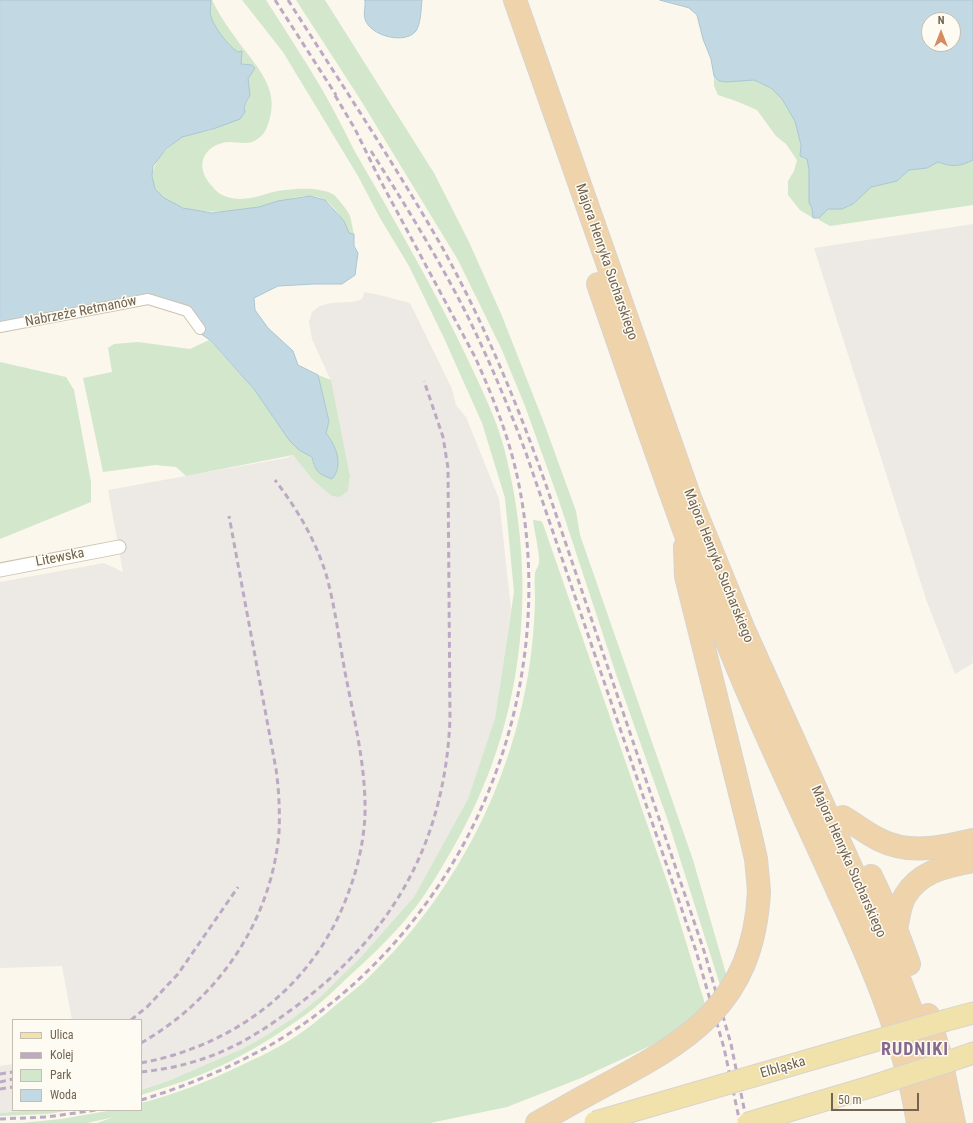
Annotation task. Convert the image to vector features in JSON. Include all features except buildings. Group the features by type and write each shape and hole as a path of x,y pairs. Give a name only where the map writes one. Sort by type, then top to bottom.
{"highway":[{"name":"Majora Henryka Sucharskiego","path":"500,0 690,498 744,630 886,945 910,1007 933,1085 939,1123"},
{"name":"Majora Henryka Sucharskiego","path":"515,0 578,204 684,527 753,703 866,952 886,1003 900,1046 911,1086 918,1123"},
{"path":"537,1123 639,1067 688,1036 704,1022 722,1002 735,982 749,954 758,911 759,891 756,859 686,576 684,527"},
{"path":"744,630 774,662 843,817 896,929 918,986 939,1051 954,1123"},
{"path":"843,817 880,840 900,847 919,850 939,848 973,840"},
{"path":"896,929 905,897 919,879 941,868 973,861"}],"main road":[{"name":"Elbląska","path":"594,1123 973,1013"},
{"path":"748,1123 872,1086 973,1053"}],"street":[{"name":"Nabrzeże Retmanów","path":"0,327 148,300 187,312 200,328"},
{"name":"Litewska","path":"0,570 119,547"}],"shaded area":[{"path":"973,224 973,663 955,674 927,602 814,248"},
{"path":"364,292 410,303 452,389 456,405 466,417 499,499 511,609 495,718 468,799 414,897 360,958 319,998 296,1016 267,1035 242,1049 168,1081 142,1090 142,1019 72,1019 62,966 0,968 0,582 104,563 123,572 108,490 286,458 293,455 313,480 340,497 348,491 350,476 331,381 312,339 309,322 312,312 320,306 331,303 352,302 361,300"},
{"path":"12,1064 12,1111 23,1111 0,1113 0,1066"}],"green space":[{"path":"211,0 230,31 262,74 267,83 272,102 271,113 266,130 258,139 249,143 222,143 215,146 205,154 202,166 206,179 220,194 237,199 251,198 291,189 310,189 327,192 335,196 349,214 354,234 349,233 342,219 332,205 324,199 317,197 309,196 292,198 259,207 236,211 210,212 198,211 175,204 165,199 158,192 152,178 153,170 161,156 182,136 212,130 242,109 249,99 248,79 255,68 252,65 241,64 238,52 217,29 211,18"},
{"path":"242,0 266,0 309,68 433,290 488,404 504,448 515,501 521,555 522,608 518,660 508,712 493,762 472,812 430,886 400,926 375,952 313,1009 283,1031 251,1050 208,1072 142,1095 142,1090 168,1081 242,1049 296,1016 319,998 360,958 414,897 468,799 495,718 514,592 505,498 482,423 444,338 409,266 380,218 358,176 283,52"},
{"path":"296,0 325,0 434,173 469,242 502,316 544,423 576,511 580,535 693,860 727,977 720,985 668,821 616,674 558,498 525,406 502,350 458,260 360,99"},
{"path":"714,76 719,81 726,82 754,80 771,88 782,99 795,121 801,145 800,156 807,159 809,170 809,203 812,208 813,218 800,210 788,195 788,181 794,171 797,160 786,144 776,136 757,110 718,95 714,86"},
{"path":"973,160 973,205 830,226 819,220 819,218 828,209 842,209 853,204 870,187 897,181 909,170 927,168 938,162 956,166"},
{"path":"209,340 254,389 289,440 299,450 312,457 314,467 332,441 326,433 329,421 318,375 331,380 350,476 348,491 340,497 332,496 313,480 293,455 186,476 176,467 155,465 103,472 83,378 112,372 108,348 114,344 138,342 190,349"},
{"path":"0,362 66,377 74,390 91,482 91,502 0,539"},
{"path":"533,520 541,521 543,524 670,890 705,1004 697,1013 661,1041 581,1078 507,1107 430,1123 97,1123 114,1117 87,1123 22,1123 61,1119 107,1111 142,1111 142,1103 192,1087 261,1056 304,1031 319,1019 365,981 405,939 437,897 465,852 489,805 508,756 522,705 531,653 535,600 535,572 539,563 538,547"},
{"path":"23,1111 66,1111 47,1114 0,1116 0,1113"}],"water":[{"path":"0,0 211,0 211,18 217,29 234,49 238,52 242,51 241,64 252,65 255,68 248,79 250,95 244,107 245,112 240,119 213,129 182,137 166,149 153,166 152,176 155,189 164,198 183,208 212,213 259,207 278,201 310,196 325,200 344,221 349,233 354,234 354,246 358,253 355,275 342,284 278,286 254,298 255,310 268,328 293,351 298,365 318,375 329,421 326,433 333,444 338,462 336,474 332,479 318,471 314,466 312,457 299,450 289,440 254,389 210,340 198,332 187,309 149,297 0,325"},
{"path":"365,0 422,0 418,28 411,35 404,37 388,37 380,34 368,25 365,19"},
{"path":"660,0 973,0 973,160 956,166 938,162 927,168 909,170 897,181 871,187 853,204 842,209 828,209 819,218 813,218 812,208 809,203 809,170 807,159 800,156 801,145 795,121 782,99 771,88 754,80 726,82 719,81 714,76 711,59 703,39 697,15 689,8"}],"railway":[{"path":"275,0 336,95"},
{"path":"288,0 386,154 442,247 472,305 499,364 546,485 705,954 731,1044 747,1123"},
{"path":"142,1100 175,1089 209,1075 274,1043 341,995 399,937 447,872 485,800 511,724 526,644 528,562 518,480 510,448 494,402 475,357 379,178 355,129 333,92"},
{"path":"371,151 432,250 465,311 482,346 526,453 696,951 724,1048 740,1123"},
{"path":"142,1072 185,1064 223,1051 241,1042 276,1020 330,979 360,948 386,916 407,882 425,845 437,806 446,764 450,719 448,468 443,437 424,381"},
{"path":"142,1063 176,1054 209,1042 240,1025 269,1005 294,982 316,955 335,924 349,891 360,853 365,814 364,778 359,743 329,586 322,561 311,537 298,513 275,480"},
{"path":"142,1042 169,1025 194,1004 216,981 236,955 252,927 265,897 274,866 279,833 279,801 276,769 229,516"},
{"path":"132,1019 148,1006 178,974 238,887"},
{"path":"0,1074 12,1072"},
{"path":"0,1082 12,1079"},
{"path":"0,1089 12,1087"},
{"path":"0,1119 47,1117 89,1111"}],"district":[{"name":"RUDNIKI","path":"915,1050"}]}
